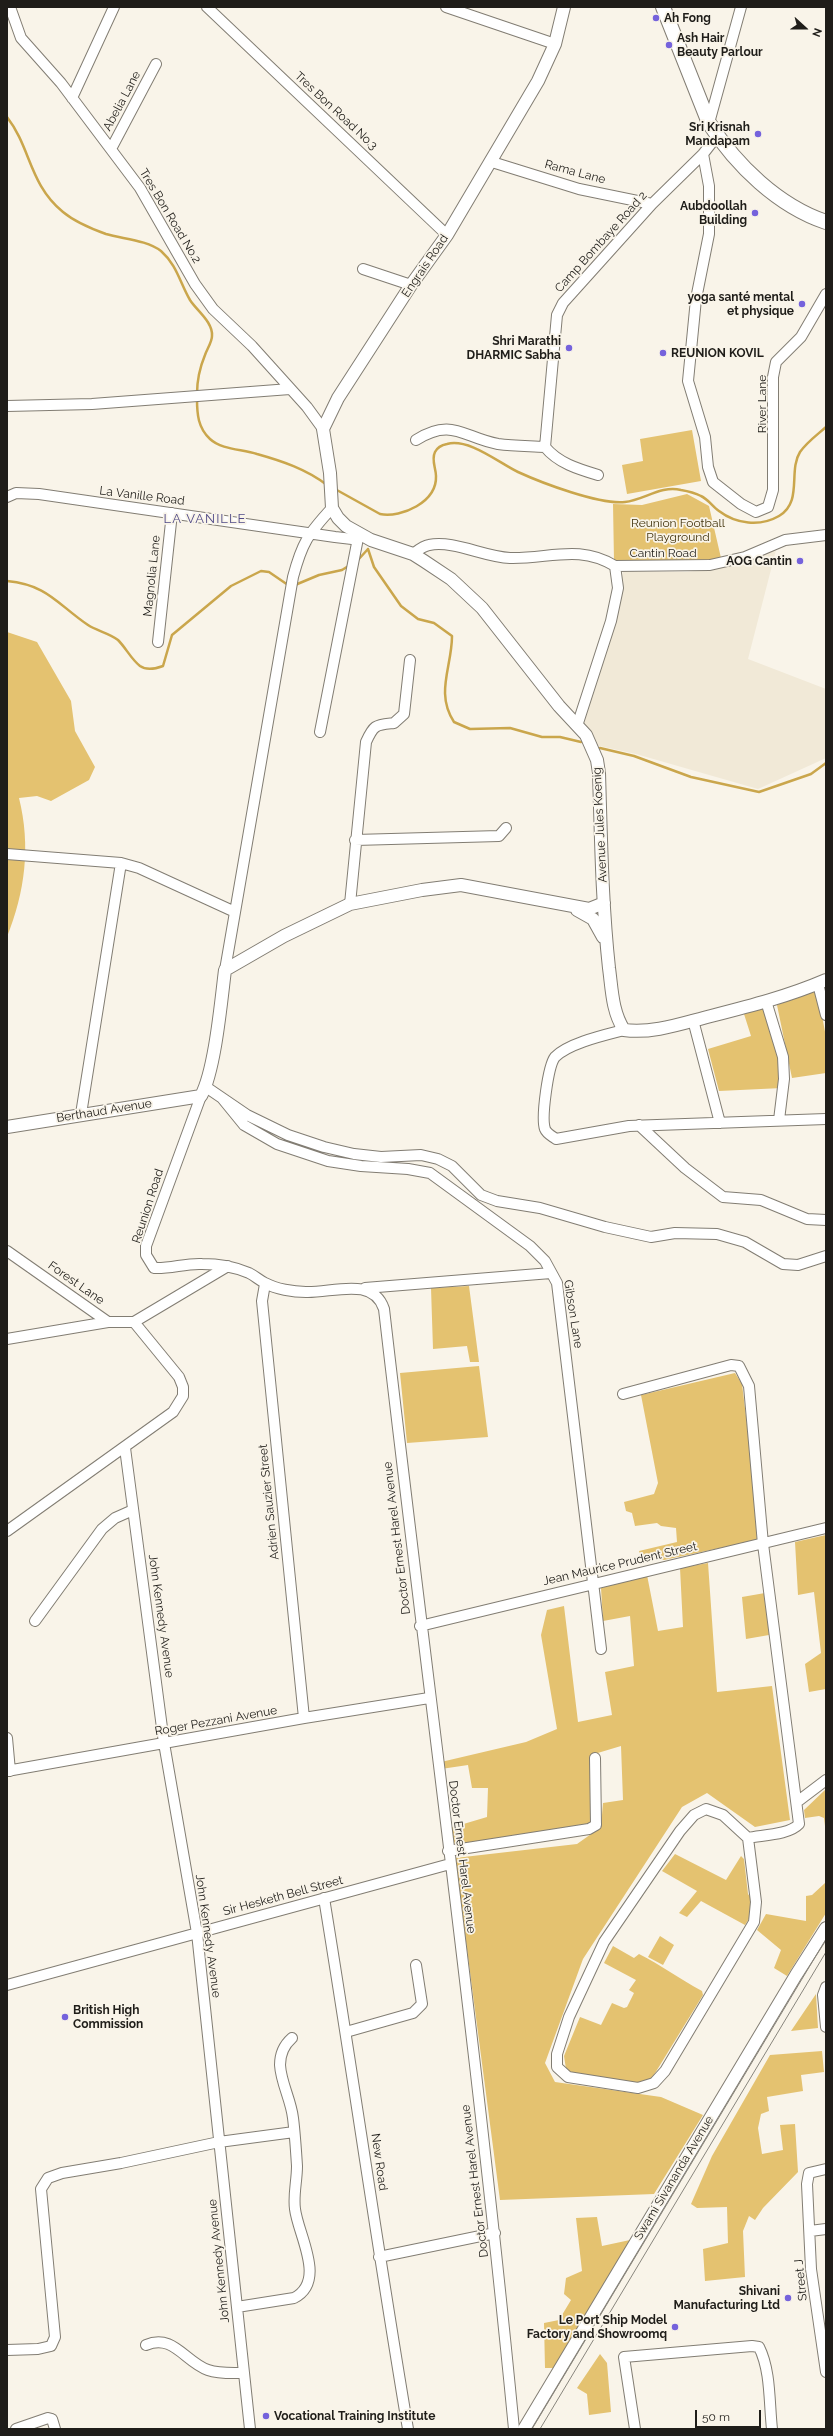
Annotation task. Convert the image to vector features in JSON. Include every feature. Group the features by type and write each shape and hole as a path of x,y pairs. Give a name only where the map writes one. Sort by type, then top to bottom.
{"main road":[{"path":"663,7 709,123 718,136 748,172 792,206 812,217 826,222"}],"street":[{"name":"Tres Bon Road No.2","path":"10,7 21,38 72,98 145,196 195,284 213,309 252,346 323,429"},
{"path":"72,98 114,7"},
{"name":"Tres Bon Road No.3","path":"207,7 447,235"},
{"path":"446,7 555,44"},
{"name":"Engrais Road","path":"323,429 338,398 411,285 447,235 492,162 538,81 555,44 564,7"},
{"path":"709,123 741,7"},
{"name":"Abelia Lane","path":"111,149 156,64"},
{"name":"Camp Bombaye Road 2","path":"545,447 554,338 557,315 563,303 652,204 703,154 718,136"},
{"name":"River Lane","path":"703,154 708,186 709,226 696,299 688,382 705,437 708,467 713,482 741,504 756,512 768,506 773,490 774,377 776,362 801,337 826,294"},
{"name":"Rama Lane","path":"492,162 579,189 652,204"},
{"path":"363,269 411,285"},
{"path":"7,406 92,404 290,389"},
{"path":"416,440 426,434 455,428 497,444 545,447 553,456 578,469 598,475"},
{"path":"323,429 332,484 331,504 310,532 301,548 293,577 203,1091 222,1098 247,1115 281,1132 324,1147 354,1154 382,1157 421,1155 438,1159 452,1166 481,1195 497,1201 540,1208 605,1227 651,1237 675,1233 717,1234 745,1242 783,1264 798,1265 826,1256"},
{"name":"La Vanille Road","path":"10,493 39,494 352,539 359,533"},
{"name":"Avenue Jules Koenig","path":"331,504 346,526 359,533 413,554 451,579 482,608 577,726 586,735 599,773 604,908 607,946 616,1018 624,1030"},
{"name":"Magnolia Lane","path":"158,642 172,513"},
{"path":"320,732 359,533"},
{"name":"Cantin Road","path":"615,566 710,565 745,557 785,540 826,535"},
{"path":"413,554 428,545 447,544 475,552 510,558 579,553 601,557 615,566 618,588 611,621 577,726"},
{"path":"350,904 366,742 374,727 378,724 394,723 400,720 404,714 410,660"},
{"path":"356,840 499,836 506,828"},
{"path":"7,854 121,863 139,868 235,912"},
{"path":"81,1114 121,863"},
{"path":"225,970 284,936 350,904 422,890 461,886 572,907 589,909 604,908"},
{"path":"572,907 590,917 597,924 607,946"},
{"path":"590,917 604,908"},
{"path":"826,1015 822,982 766,1001 693,1020 646,1030 624,1030 586,1042 556,1057 550,1066 543,1122 545,1131 556,1139 606,1128 639,1125 826,1119"},
{"path":"766,1001 783,1056 784,1080 778,1120"},
{"path":"693,1020 720,1123"},
{"name":"Berthaud Avenue","path":"7,1126 203,1091"},
{"name":"Reunion Road","path":"203,1091 152,1228 146,1255 154,1268 203,1264 228,1266 248,1272 265,1284 306,1292 368,1290 551,1273"},
{"name":"Gibson Lane","path":"222,1098 244,1125 277,1144 328,1162 408,1169 430,1173 530,1246 545,1262 557,1283 601,1650"},
{"path":"639,1125 685,1168 723,1197 761,1200 807,1219 826,1220"},
{"name":"Forest Lane","path":"7,1251 108,1322 134,1322"},
{"path":"7,1531 125,1448 173,1412 183,1396 183,1387 179,1377 134,1322 228,1266"},
{"name":"Adrien Sauzier Street","path":"265,1284 262,1301 304,1718"},
{"name":"Doctor Ernest Harel Avenue","path":"368,1290 381,1299 384,1309 420,1626 495,2232 514,2429"},
{"path":"7,1339 108,1322"},
{"path":"623,1394 731,1365 739,1366 750,1386 763,1544 799,1824 796,1828 748,1838"},
{"name":"John Kennedy Avenue","path":"125,1448 164,1743 197,1933 250,2429"},
{"path":"35,1621 102,1530 115,1518 133,1510"},
{"name":"Jean Maurice Prudent Street","path":"420,1626 593,1583 826,1528"},
{"name":"Roger Pezzani Avenue","path":"8,1771 304,1718 429,1698"},
{"path":"7,1738 8,1771"},
{"path":"448,1851 589,1829 596,1825 595,1758"},
{"path":"797,1802 826,1780"},
{"path":"706,1809 723,1815 748,1838 756,1902 754,1922 665,2072 654,2083 638,2088 568,2077 558,2067 557,2054 569,2017 604,1942 680,1831 694,1815 706,1809"},
{"name":"Sir Hesketh Bell Street","path":"7,1985 450,1864"},
{"name":"New Road","path":"324,1898 346,2032 379,2257 408,2429"},
{"name":"Swami Sivananda Avenue","path":"524,2429 796,1975 826,1928"},
{"path":"346,2032 414,2013 422,2004 416,1965"},
{"path":"826,1987 823,1995 826,2027"},
{"path":"237,2307 294,2298 301,2294 308,2282 307,2250 296,2218 294,2200 297,2167 294,2132 290,2102 282,2078 280,2064 284,2046 292,2038"},
{"path":"7,2350 51,2346 55,2337 41,2189 48,2178 62,2173 121,2163 219,2142 294,2132"},
{"name":"Street J","path":"826,2170 809,2173 807,2184 811,2269 826,2372"},
{"path":"810,2231 826,2229"},
{"path":"379,2257 495,2232"},
{"path":"146,2345 158,2342 172,2345 192,2362 207,2370 224,2373 244,2373"},
{"path":"635,2429 624,2357 744,2347 759,2347 766,2372 772,2429"},
{"path":"16,2429 48,2418 52,2420 55,2429"}],"shaded area":[{"path":"776,550 748,659 826,689 826,758 758,789 636,754 595,745 581,725 612,630 623,572 687,572 712,569"}],"green space":[{"path":"692,430 701,481 627,494 622,465 643,461 640,439"},
{"name":"Reunion Football Playground","path":"687,494 709,506 721,558 710,562 625,565 614,561 613,504 642,505"},
{"path":"7,632 37,642 71,701 75,731 95,767 89,780 51,801 37,796 19,798 25,834 24,869 18,903 7,937"},
{"path":"817,989 826,1037 826,1073 792,1078 777,1005 796,995"},
{"path":"765,1007 781,1060 782,1088 719,1091 708,1049 751,1036 744,1014"},
{"path":"469,1286 479,1362 470,1362 467,1346 433,1349 431,1288"},
{"path":"479,1366 488,1437 407,1443 400,1373"},
{"path":"735,1373 742,1384 753,1473 757,1540 664,1560 641,1557 639,1551 677,1542 676,1528 661,1526 657,1523 635,1526 632,1513 626,1511 624,1502 654,1494 658,1483 641,1395"},
{"path":"826,1535 826,1689 809,1692 805,1664 821,1653 814,1592 798,1595 795,1542"},
{"path":"708,1563 717,1692 772,1686 790,1820 755,1827 707,1793 682,1807 583,1959 545,2063 555,2082 661,2097 703,2115 654,2194 500,2200 455,1858 577,1844 601,1827 603,1803 623,1800 621,1746 591,1755 592,1823 451,1848 450,1828 487,1817 488,1788 472,1788 468,1765 441,1769 441,1762 526,1742 557,1729 541,1635 547,1610 564,1606 578,1722 612,1715 605,1672 634,1666 630,1616 603,1621 601,1588 647,1575 658,1631 683,1627 680,1568"},
{"path":"765,1593 769,1635 746,1639 742,1597"},
{"path":"826,1789 826,1834 824,1818 819,1816 805,1818 804,1810"},
{"path":"675,1854 726,1880 741,1856 744,1859 748,1894 752,1899 750,1917 745,1925 701,1901 687,1917 679,1913 697,1891 662,1871"},
{"path":"825,1883 826,1913 787,1976 774,1968 781,1950 757,1930 766,1914 806,1921 806,1896 812,1895"},
{"path":"660,1936 674,1945 663,1965 648,1957"},
{"path":"613,1946 634,1958 639,1954 702,1991 703,1995 649,2083 606,2082 585,2078 566,2069 564,2056 580,2017 601,2025 612,2003 624,2008 627,2007 634,1993 629,1990 636,1980 604,1963"},
{"path":"816,1994 818,2028 791,2031"},
{"path":"822,2051 824,2072 801,2075 803,2091 767,2097 769,2111 761,2114 758,2128 762,2154 783,2150 780,2125 795,2124 798,2172 763,2208 755,2220 749,2216 743,2231 745,2277 705,2281 703,2249 728,2243 727,2207 697,2208 691,2204 712,2156 770,2055"},
{"path":"597,2217 602,2246 630,2240 554,2368 545,2368 544,2323 559,2320 571,2300 564,2294 566,2278 582,2271 576,2218"},
{"path":"600,2354 607,2363 611,2412 589,2415 587,2394 577,2388"}],"waterway":[{"path":"7,117 21,141 43,190 63,212 78,222 106,234 149,244 161,251 171,262 190,300 207,321 212,331 211,341 200,369 197,394"},
{"path":"197,399 198,415 203,430 215,443 226,447 251,452 285,463 311,474 327,485"},
{"path":"335,489 380,514 389,515 408,511 425,501 435,485 436,476 433,458 438,448 443,445 456,443 484,452 528,477 586,497 614,502 625,502 666,489 674,489 694,493 704,497 719,511 733,519 756,523 764,522 779,516 791,503 795,468 800,452 826,427"},
{"path":"368,549 374,567 401,606 418,619 434,623 452,636 445,690 448,711 454,722 470,729 510,728 542,737 560,737 581,742"},
{"path":"358,560 368,549"},
{"path":"295,585 319,575 342,570 350,565"},
{"path":"7,581 21,583 42,591 88,625 118,640 140,666 148,669 163,666 172,635 231,586 261,571 269,572 288,585"},
{"path":"600,748 634,756 691,777 759,792 811,774 826,763"}],"tram line":[{"path":"532,2429 826,1939"},
{"path":"540,2429 826,1952"}],"place":[{"name":"Ah Fong","path":"656,18"},
{"name":"Ash Hair Beauty Parlour","path":"669,45"},
{"name":"Sri Krisnah Mandapam","path":"758,134"},
{"name":"Aubdoollah Building","path":"755,213"},
{"name":"yoga santé mental et physique","path":"802,304"},
{"name":"Shri Marathi DHARMIC Sabha","path":"569,348"},
{"name":"REUNION KOVIL","path":"663,353"},
{"name":"AOG Cantin","path":"800,561"},
{"name":"British High Commission","path":"65,2017"},
{"name":"Shivani Manufacturing Ltd","path":"788,2298"},
{"name":"Le Port Ship Model Factory and Showroomq","path":"675,2327"},
{"name":"Vocational Training Institute","path":"266,2416"}],"district":[{"name":"LA VANILLE","path":"205,519"}]}
